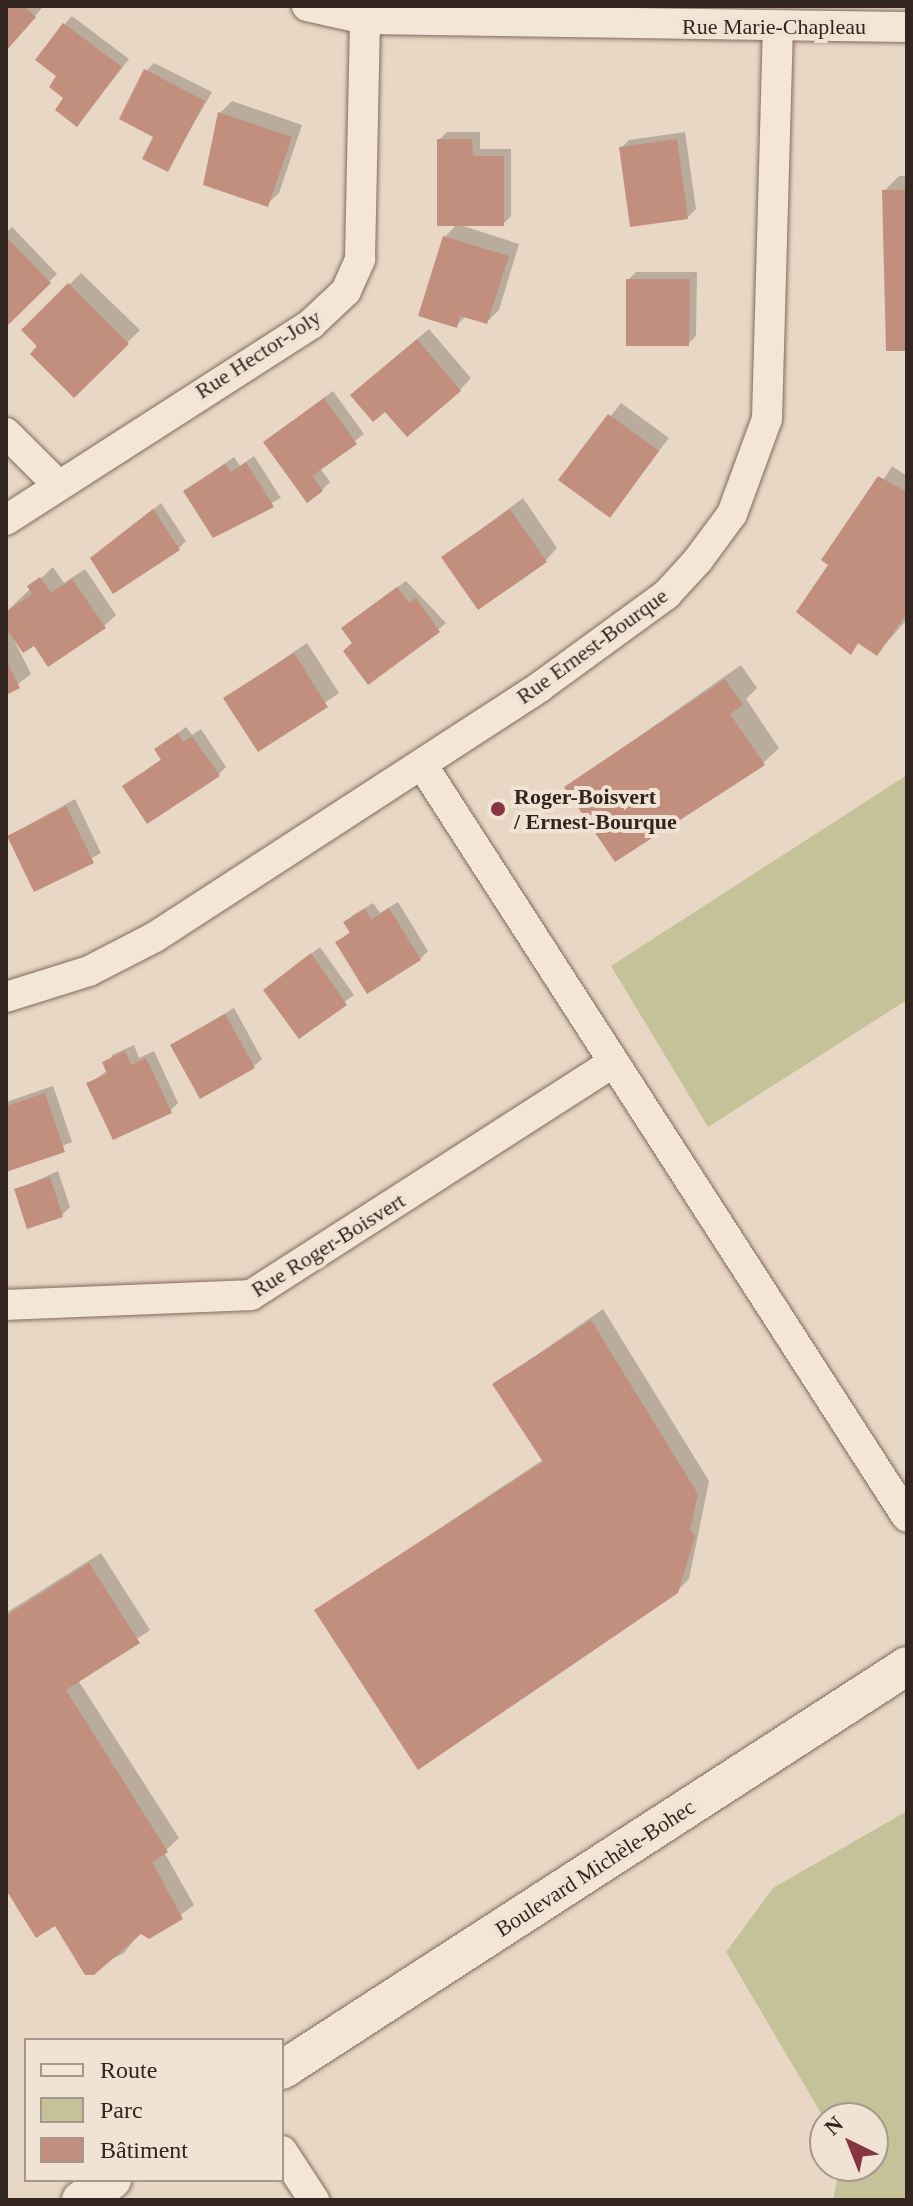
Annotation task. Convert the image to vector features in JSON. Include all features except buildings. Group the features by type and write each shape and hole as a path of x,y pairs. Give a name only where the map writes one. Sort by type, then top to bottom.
{"street":[{"name":"Rue Marie-Chapleau","path":"307,6 365,19 778,28 907,27"},
{"name":"Rue Hector-Joly","path":"6,520 56,483 311,324 346,291 360,259 365,19"},
{"name":"Rue Ernest-Bourque","path":"6,997 123,955 423,766 667,594 732,514 767,419 778,28"},
{"path":"6,433 56,483"},
{"path":"423,766 907,1517"},
{"name":"Rue Roger-Boisvert","path":"6,1305 251,1295 612,1063"},
{"name":"Boulevard Michèle-Bohec","path":"284,2069 907,1666"},
{"path":"284,2154 314,2200"},
{"path":"81,2200 109,2182"}],"green space":[{"path":"907,775 907,1000 708,1127 611,966"},
{"path":"907,1811 907,2200 833,2200 837,2182 889,2182 889,2102 814,2102 726,1952 773,1888"}],"place":[{"name":"Roger-Boisvert / Ernest-Bourque","path":"498,809"}]}
